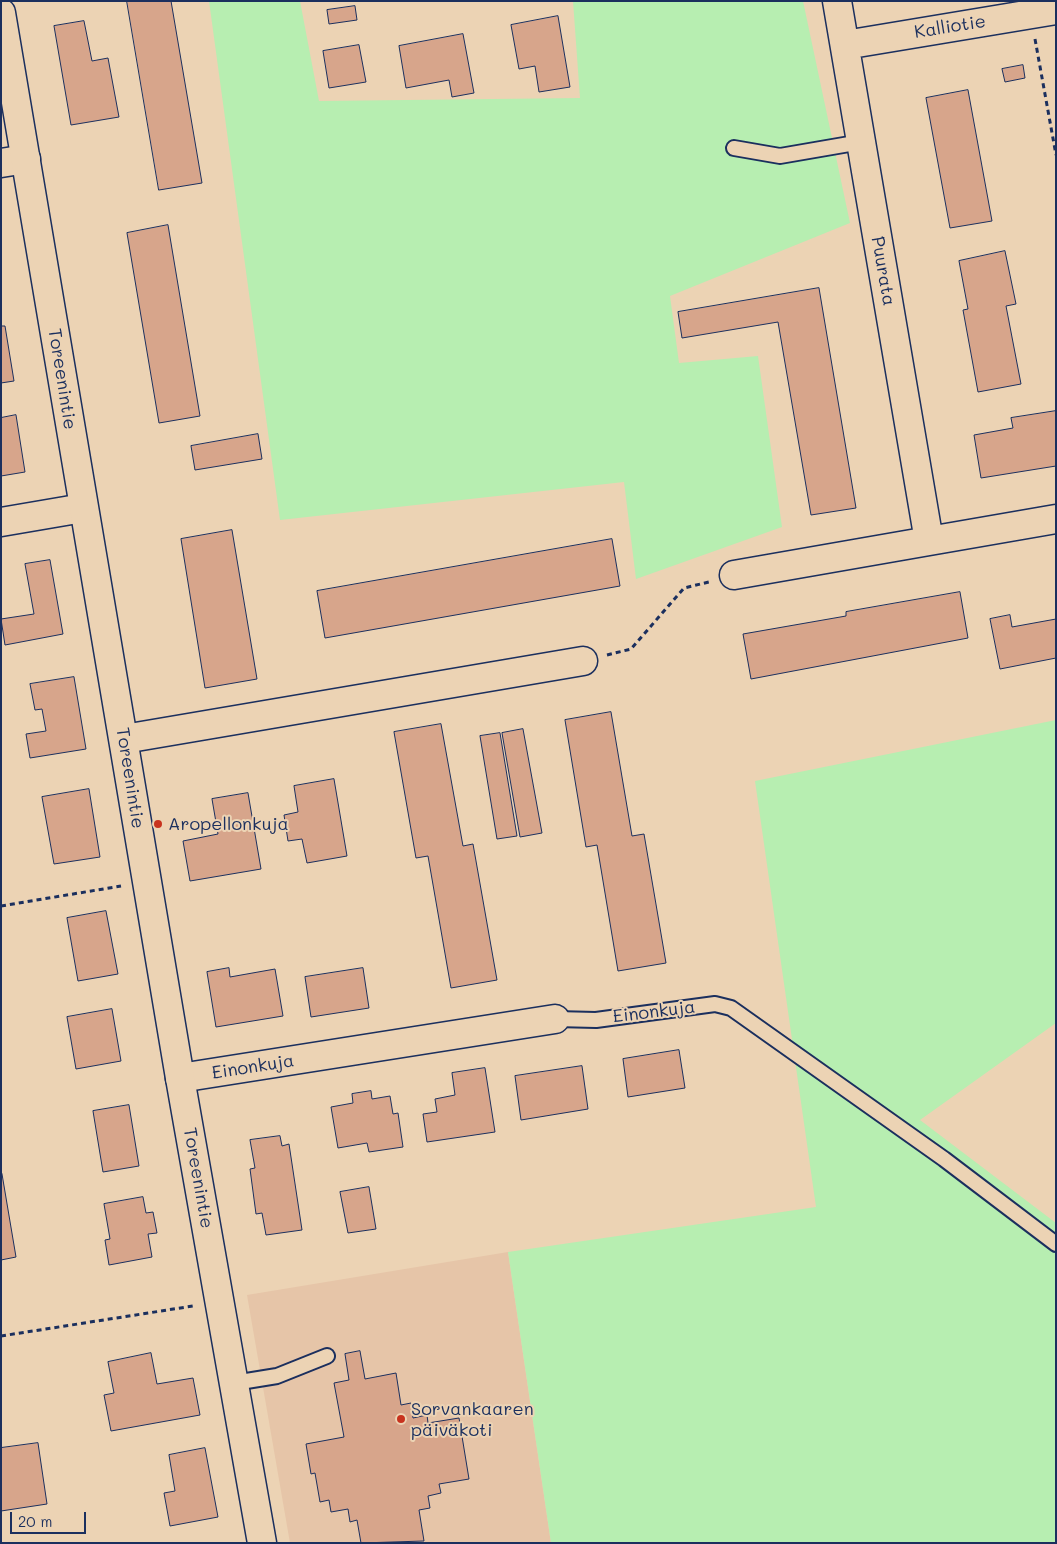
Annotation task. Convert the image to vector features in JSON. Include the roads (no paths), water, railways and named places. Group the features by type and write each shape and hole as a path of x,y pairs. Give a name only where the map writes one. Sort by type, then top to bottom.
{"street":[{"name":"Puurata","path":"837,1 928,541"},
{"name":"Kalliotie","path":"845,45 1043,12"},
{"name":"Toreenintie","path":"1,13 13,161 83,508 124,739 180,1078 262,1543"},
{"path":"1,522 83,508"},
{"path":"734,576 1056,519"},
{"path":"124,739 583,661"},
{"name":"Einonkuja","path":"180,1078 555,1019"}],"lane":[{"path":"734,148 780,156 861,142"},
{"name":"Einonkuja","path":"555,1019 596,1020 715,1004 731,1008 944,1159 1056,1244"},
{"path":"234,1383 277,1376 327,1356"}],"place":[{"name":"Aropellonkuja","path":"158,824"},
{"name":"Sorvankaaren päiväkoti","path":"401,1419"}]}
